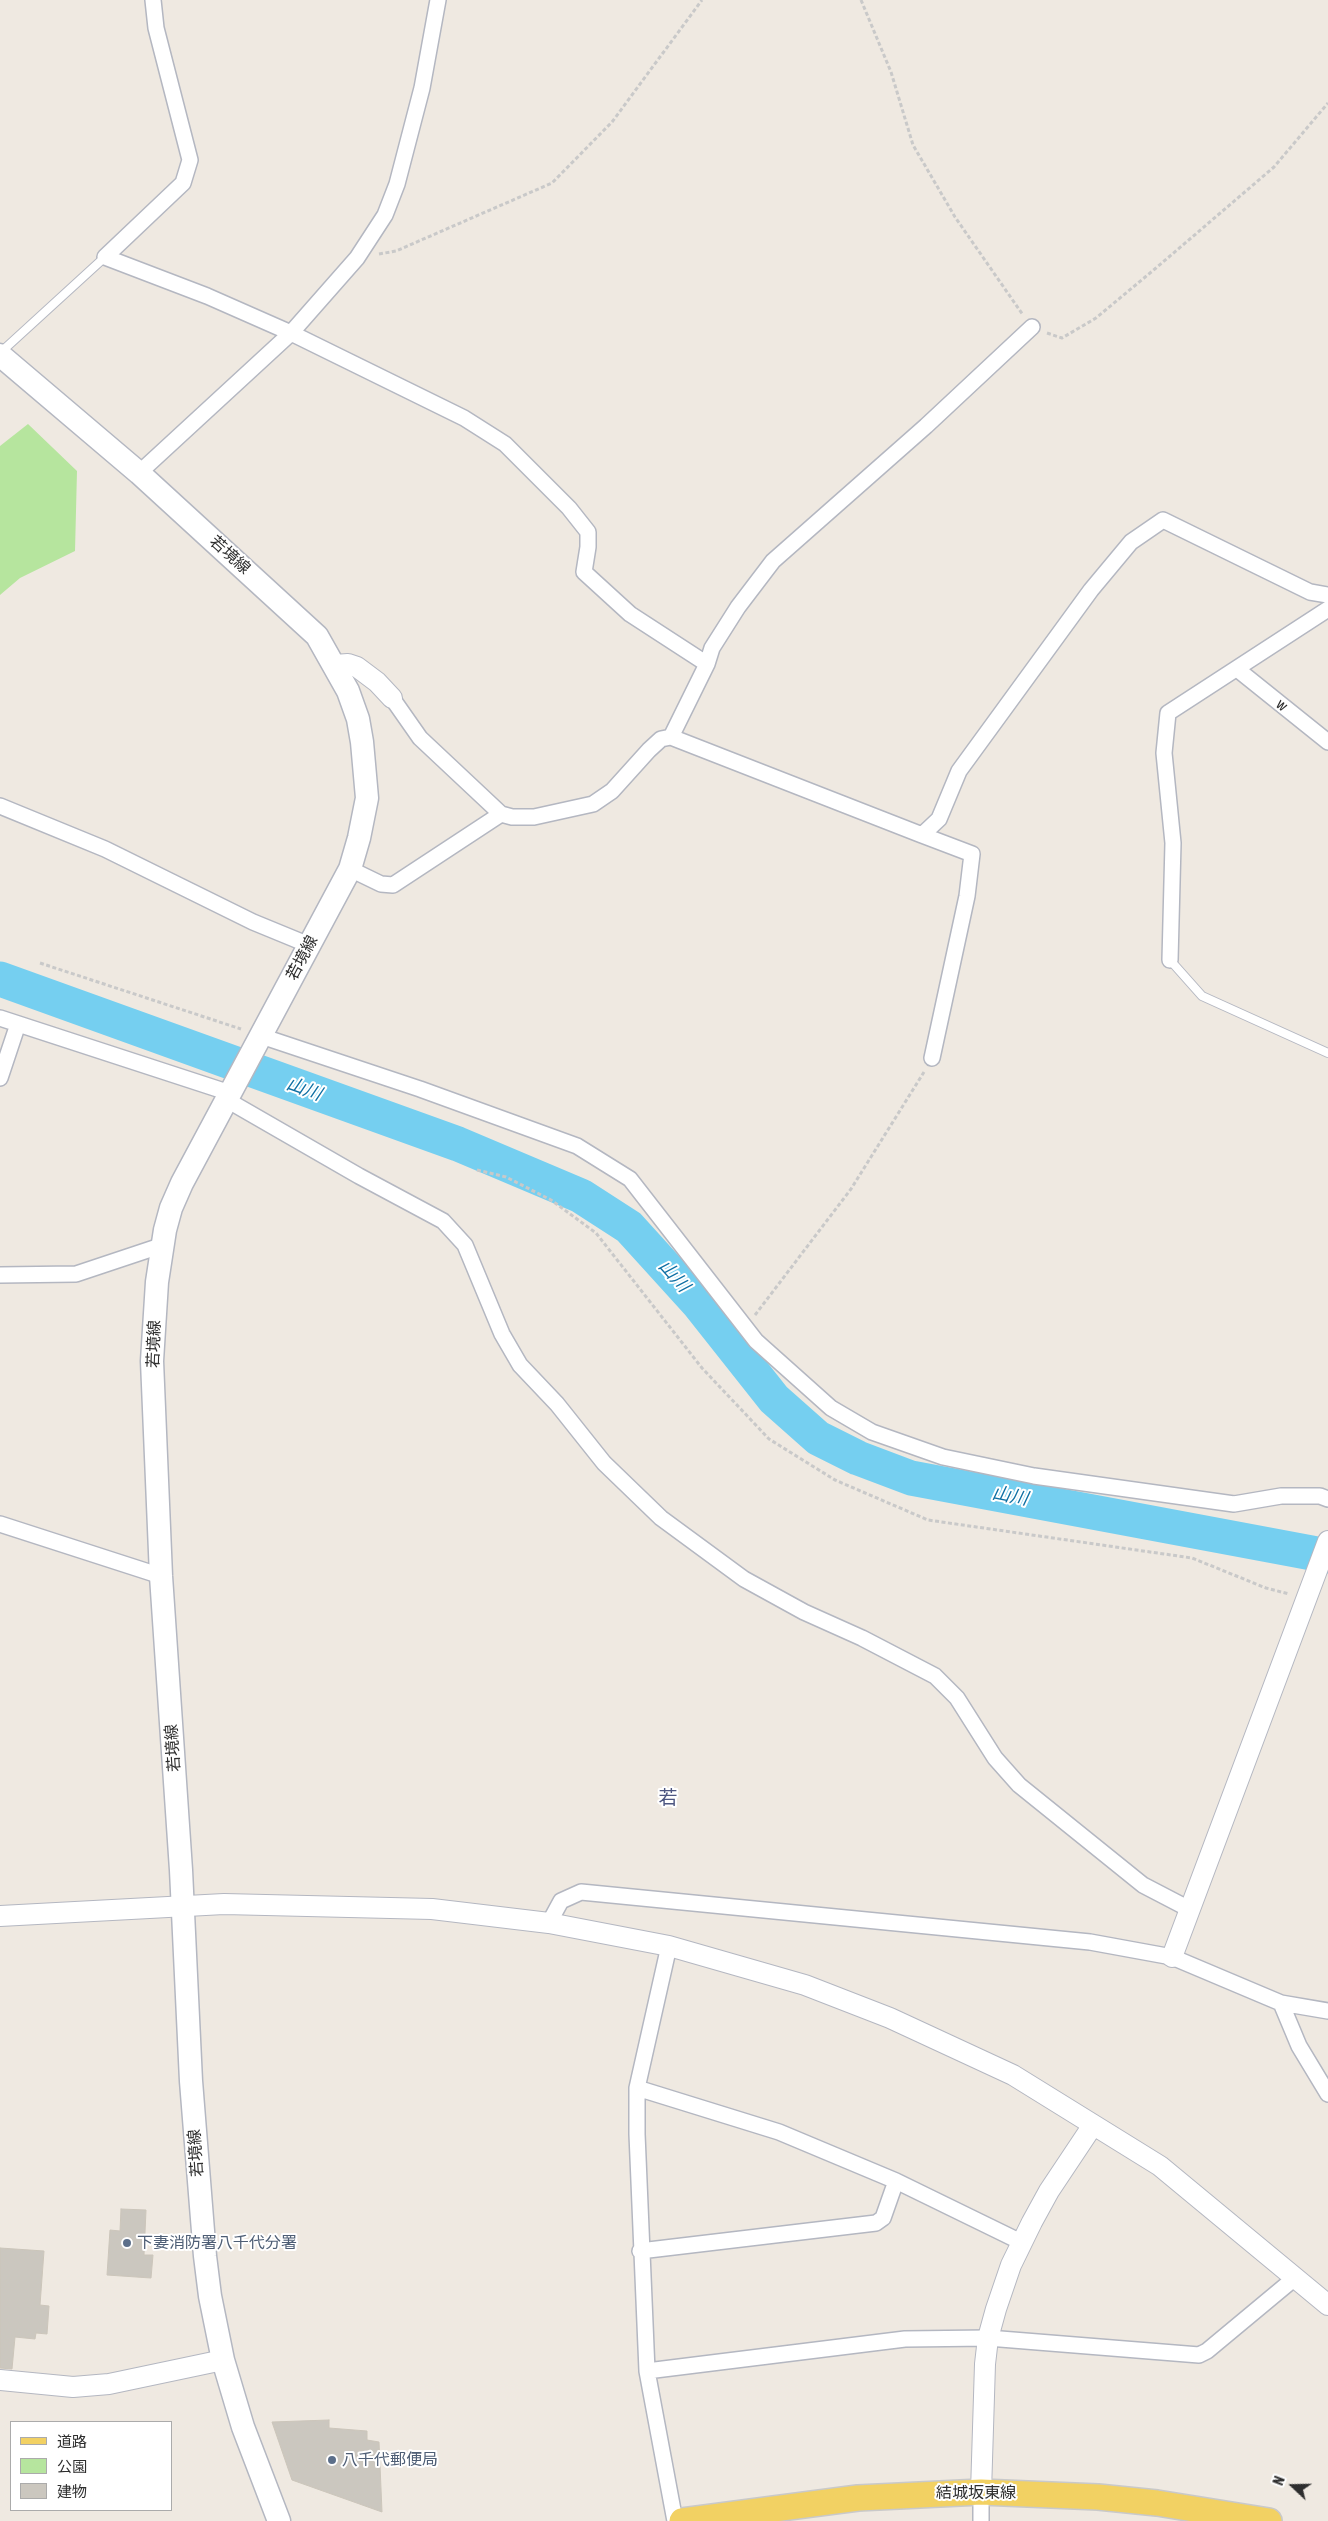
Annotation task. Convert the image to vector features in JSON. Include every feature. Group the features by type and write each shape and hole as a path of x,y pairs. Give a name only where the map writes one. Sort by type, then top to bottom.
{"main road":[{"name":"若境線","path":"0,355 139,473 317,636 348,691 358,719 365,770 367,798 359,838 350,869 182,1183 171,1208 162,1245 157,1282 152,1361 161,1576 183,1905 200,2207 210,2296 223,2360 243,2426 279,2521"},
{"name":"結城坂東線","path":"682,2521 858,2498 981,2492 1098,2497 1174,2505 1269,2521"}],"street":[{"path":"153,0 156,28 190,160 183,183 105,257 207,296 291,333 464,418 505,444 569,508 588,532 584,572 630,614 707,664"},
{"path":"139,473 291,333 357,258 385,214 397,184 422,88 438,0"},
{"path":"335,665 348,664 357,667 377,682 392,698 420,738 501,814 512,817 534,818 593,804 612,791 649,750 661,740 671,736 707,664 712,648 738,607 773,561 926,426 1032,327"},
{"path":"922,836 939,819 959,771 1034,671 1091,590 1131,542 1162,520 1310,592 1328,595"},
{"path":"1170,960 1173,843 1164,753 1168,713 1328,609"},
{"name":"w","path":"1237,669 1328,742"},
{"path":"671,736 972,854 967,896 932,1058"},
{"path":"0,806 105,849 253,922 309,946"},
{"path":"350,869 381,884 392,885 501,814"},
{"path":"0,1018 232,1091 359,1176 443,1220 466,1245 502,1334 520,1365 557,1404 604,1463 661,1518 744,1579 804,1612 862,1638 935,1676 958,1698 995,1758 1019,1784 1143,1885 1191,1910"},
{"path":"0,1078 18,1024"},
{"path":"258,1041 577,1146 630,1180 756,1341 831,1408 872,1432 942,1457 1034,1476 1234,1504 1281,1496 1320,1496 1328,1499"},
{"path":"0,1275 76,1274 162,1245"},
{"path":"0,1524 161,1576"},
{"path":"1172,1957 1328,1541"},
{"path":"549,1923 560,1902 581,1892 1090,1942 1172,1957 1281,2003 1328,2011"},
{"path":"0,1916 183,1905 257,1904 432,1909 549,1923 669,1946 805,1985 890,2018 1013,2075 1160,2166 1328,2305"},
{"path":"669,1946 637,2088 640,2250 647,2371 675,2521"},
{"path":"1281,2003 1299,2046 1328,2094"},
{"path":"637,2088 779,2132 896,2181 1021,2242"},
{"path":"981,2521 982,2400 988,2338 1004,2284 1021,2242 1049,2191 1093,2125"},
{"path":"640,2250 876,2223 883,2218 896,2181"},
{"path":"647,2371 905,2339 988,2338 1199,2355 1207,2351 1296,2277"},
{"path":"0,2380 73,2387 109,2384 223,2360"}],"lane":[{"path":"0,355 105,257"},
{"path":"1170,960 1202,996 1328,1053"}],"path":[{"path":"357,258 396,251 552,183 612,122 702,0"},
{"path":"862,0 890,72 913,145 955,218 1032,327 1062,338 1096,318 1274,167 1328,103"},
{"path":"40,963 258,1041"},
{"path":"746,1328 851,1189 932,1058"}],"green space":[{"path":"28,424 77,471 75,551 20,578 0,595 0,446"}],"building":[{"name":"下妻消防署八千代分署","path":"121,2209 146,2210 144,2255 153,2255 151,2278 107,2275 110,2230 120,2231"},
{"path":"0,2248 44,2251 40,2305 49,2306 47,2334 36,2333 35,2339 15,2337 12,2369 0,2368"},
{"path":"329,2420 329,2428 367,2431 367,2440 379,2442 382,2512 292,2480 272,2422"}],"waterway":[{"name":"山川","path":"0,979 458,1144 581,1196 629,1227 698,1303 774,1399 818,1438 858,1458 911,1478 1328,1556"}],"place":[{"name":"下妻消防署八千代分署","path":"127,2243"},
{"name":"八千代郵便局","path":"332,2460"}],"district":[{"name":"若","path":"668,1798"}]}
